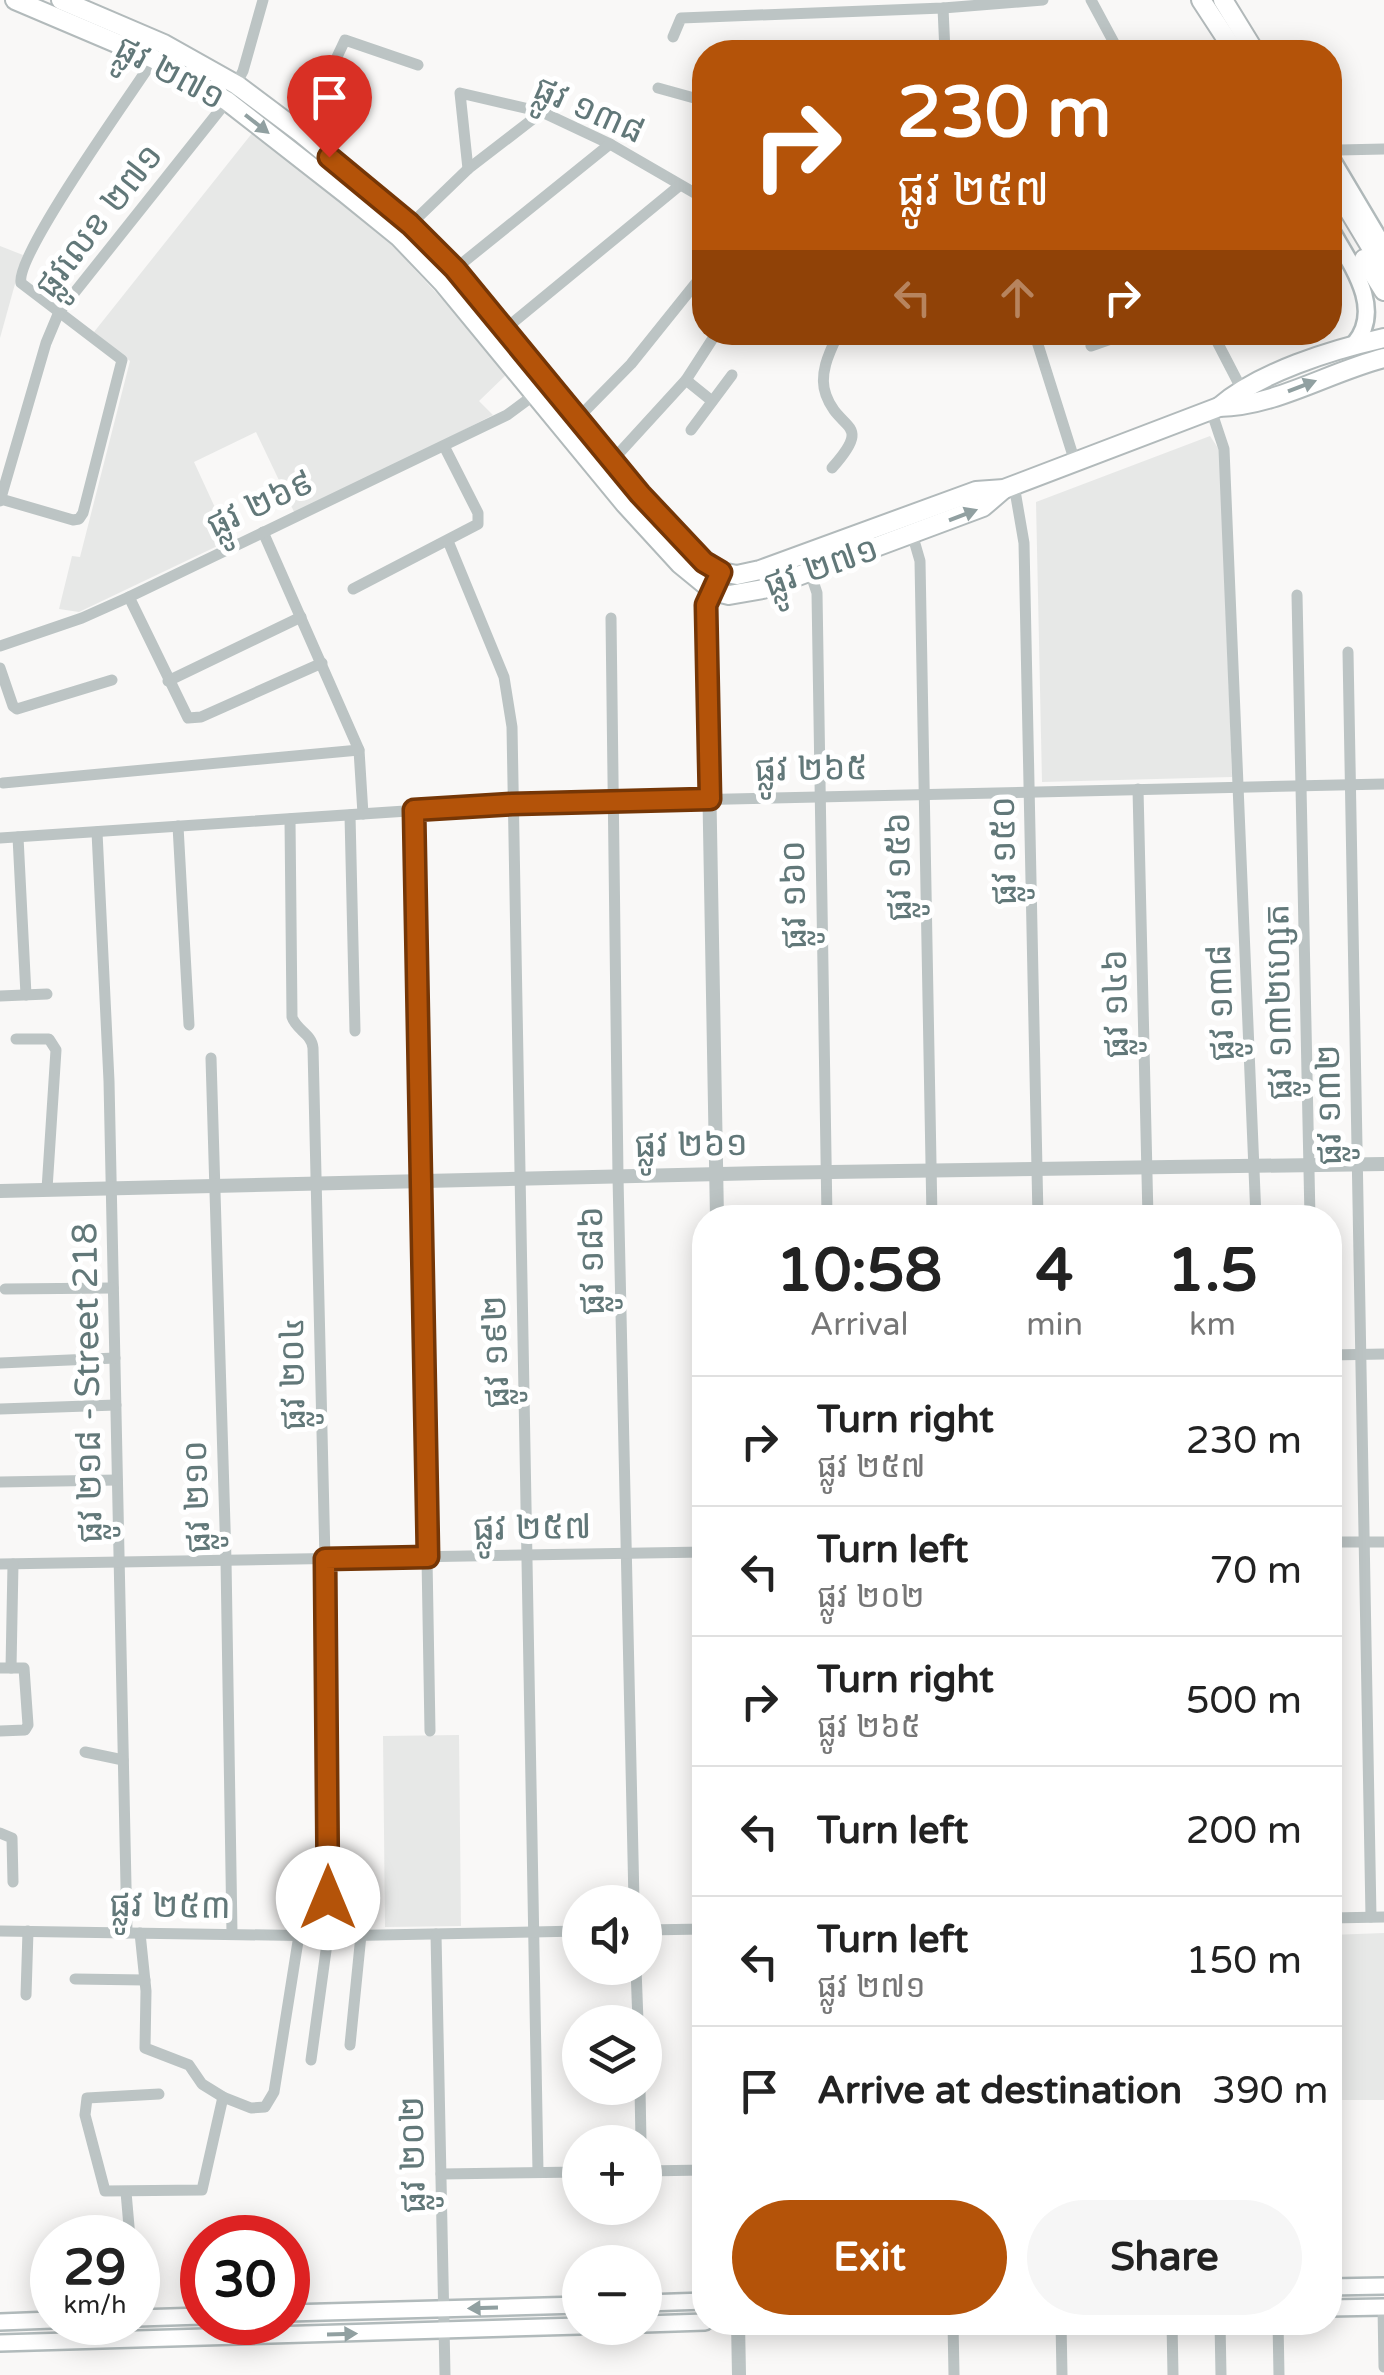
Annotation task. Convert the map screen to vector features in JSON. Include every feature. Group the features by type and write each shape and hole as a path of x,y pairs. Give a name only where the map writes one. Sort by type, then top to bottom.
{"main road":[{"name":"ផ្លូវ ២៧១","path":"15,0 232,93 301,133 410,224 455,269 577,419 606,468 680,564 712,591 740,594 810,572 909,526"},
{"name":"ផ្លូវ ២៧១","path":"61,0 164,44 232,93 398,237 443,282 534,394 688,547 721,572 760,570 983,507 1009,487 1215,408 1241,388 1351,346 1384,338"},
{"path":"1202,0 1227,40"},
{"path":"1222,0 1247,40"},
{"path":"1342,176 1384,247"},
{"path":"1342,205 1384,291"},
{"path":"1342,218 1384,268"},
{"path":"1342,247 1376,308 1367,334 1351,346"},
{"name":"ផ្លូវ ២៧១","path":"1215,408 1248,406 1384,358"},
{"path":"1342,2287 1384,2286"},
{"path":"662,2303 692,2302"},
{"path":"310,2313 562,2306"},
{"path":"1342,2308 1383,2307"},
{"path":"0,2322 30,2321"},
{"path":"662,2323 692,2322"},
{"path":"0,2342 562,2327"}],"street":[{"path":"232,93 263,0"},
{"path":"672,37 681,18 1044,0"},
{"path":"1092,0 1114,40"},
{"path":"943,8 944,40"},
{"path":"301,133 345,40 418,65"},
{"path":"0,500 73,520 83,513 122,360 22,284 20,275 42,229 154,59"},
{"path":"658,88 692,97"},
{"name":"ផ្លូវលេខ ២៧១","path":"0,500 59,312 232,93"},
{"name":"ផ្លូវ ១៣៨","path":"468,170 458,94 542,112 610,144 692,193"},
{"path":"410,224 468,170 542,112"},
{"path":"455,269 610,144"},
{"path":"1342,150 1384,149"},
{"path":"505,329 680,186"},
{"path":"577,419 631,364 692,288"},
{"path":"606,468 686,380 709,345"},
{"path":"832,468 848,450 852,434 849,422 826,398 823,384 824,367 833,345"},
{"path":"1038,345 1075,462"},
{"path":"1219,345 1241,388"},
{"path":"692,430 732,375"},
{"path":"686,380 712,401"},
{"name":"ផ្លូវ ២៦៩","path":"0,646 82,618 129,596 508,415 534,394"},
{"name":"ផ្លូវ ១៣៨","path":"1215,408 1224,450 1256,1205"},
{"path":"353,589 478,524 480,518 444,446"},
{"name":"ផ្លូវ ១៥០","path":"1009,487 1024,543 1038,1205"},
{"name":"ផ្លូវ ១៥៦","path":"909,526 920,560 932,1205"},
{"path":"262,532 358,750 356,1031"},
{"name":"ផ្លូវ ១៩២","path":"448,541 508,688 512,728 538,2172"},
{"path":"718,1205 706,605 721,572"},
{"name":"ផ្លូវ ១៦០","path":"810,572 816,593 827,1205"},
{"name":"ផ្លូវ ១៣២ហ្សេត","path":"1297,595 1310,1205"},
{"path":"129,596 183,711 192,719 322,663"},
{"path":"168,681 301,616"},
{"name":"ផ្លូវ ១៨៦","path":"610,618 634,1885"},
{"name":"ផ្លូវ ១៣២","path":"1348,652 1365,1542 1377,1917"},
{"path":"0,668 17,709 112,680"},
{"path":"3,783 358,750"},
{"name":"ផ្លូវ ២៦៥","path":"0,838 512,804 1384,784"},
{"name":"ផ្លូវ ១៤៦","path":"1138,790 1147,1205"},
{"path":"414,810 430,1731"},
{"name":"ផ្លូវ ២០៤","path":"290,818 292,1016 295,1027 312,1042 325,1559 328,1936 311,2060"},
{"path":"178,826 189,1025"},
{"name":"ផ្លូវ ២១៨ - Street 218","path":"97,832 112,1188 123,1760 133,1933 145,1980 145,2048 188,2065 202,2084 223,2097"},
{"path":"18,837 26,995"},
{"path":"0,996 48,994"},
{"path":"16,1039 49,1039 56,1050 47,1190"},
{"name":"ផ្លូវ ២១០","path":"210,1058 226,1560 232,1934"},
{"name":"ផ្លូវ ២៦១","path":"0,1190 1384,1164"},
{"path":"5,1289 113,1288"},
{"path":"1342,1355 1384,1354"},
{"path":"0,1363 115,1358"},
{"path":"0,1408 116,1404"},
{"path":"0,1482 118,1480"},
{"path":"1342,1542 1384,1542"},
{"name":"ផ្លូវ ២៥៧","path":"7,1564 692,1552"},
{"path":"0,1731 25,1730 28,1726 26,1672 24,1668 6,1668 7,1564"},
{"path":"85,1752 123,1760"},
{"path":"0,1833 12,1838 13,1882"},
{"path":"1342,1918 1377,1917"},
{"path":"662,1930 692,1929"},
{"name":"ផ្លូវ ២៥៣","path":"0,1931 328,1936 562,1931"},
{"path":"26,1996 28,1932"},
{"name":"ផ្លូវ ២០២","path":"436,1934 445,2375"},
{"path":"160,2094 87,2098 85,2116 105,2192 202,2190 223,2097 251,2108 265,2108 270,2103 298,1935"},
{"path":"350,2045 361,1935"},
{"path":"75,1978 145,1980"},
{"path":"662,2170 692,2170"},
{"path":"441,2174 562,2172"},
{"path":"126,2192 128,2215"},
{"path":"1383,2307 1384,2368"},
{"path":"738,2335 739,2375"},
{"path":"953,2335 954,2375"},
{"path":"1060,2335 1062,2375"},
{"path":"1172,2335 1173,2375"},
{"path":"1220,2335 1221,2375"},
{"path":"1278,2335 1279,2375"}],"shaded area":[{"path":"253,132 392,245 491,352 508,373 479,401 493,415 296,516 256,432 194,462 230,540 79,612 59,609 72,556 80,557 130,361 94,332"},
{"path":"0,246 23,255 0,338"},
{"path":"1210,436 1220,451 1232,777 1042,782 1036,502"},
{"path":"459,1735 461,1926 385,1927 383,1736"},
{"path":"1384,1933 1384,2100 1342,2100 1342,1935"}],"route":[{"path":"328,1898 325,1559 428,1557 414,810 710,799 706,605 721,572 704,562 640,494 455,269 410,224 329,157"}]}
